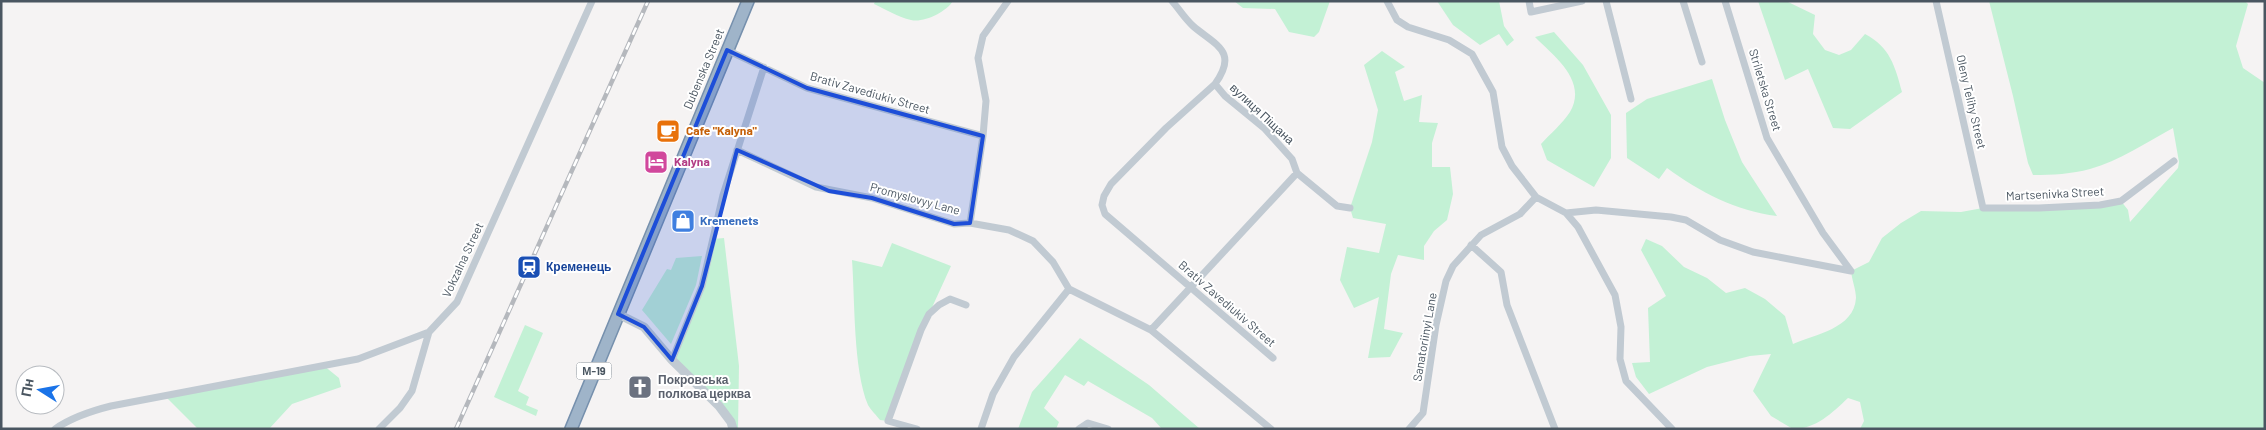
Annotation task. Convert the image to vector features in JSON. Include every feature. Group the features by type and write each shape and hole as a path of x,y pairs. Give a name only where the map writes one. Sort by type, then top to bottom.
{"highway":[{"name":"Dubenska Street","path":"618,314 748,1"},
{"name":"М-19","path":"571,429 618,314"}],"street":[{"name":"Vokzalna Street","path":"55,429 65,422 90,411 358,359 429,332 458,302 592,1"},
{"path":"970,223 986,102 978,58 983,36 1008,1"},
{"name":"вулиця Піщана","path":"1172,1 1192,26 1211,38 1225,56 1225,66 1215,84 1225,96 1264,128 1292,159 1297,173 1337,206 1350,208"},
{"path":"1387,1 1390,10 1397,20 1408,27 1449,40 1472,54 1493,92 1502,146 1512,166 1536,197 1566,213 1578,227 1615,295 1621,327 1620,359 1626,381 1672,429"},
{"path":"1528,1 1530,12 1582,1"},
{"path":"1606,1 1631,99"},
{"path":"1683,1 1702,62"},
{"name":"Striletska Street","path":"1566,213 1596,210 1686,220 1720,240 1753,252 1851,271 1823,233 1767,138 1724,1"},
{"name":"Oleny Telihy Street","path":"1936,1 1983,208"},
{"name":"Brativ Zavediukiv Street","path":"727,50 807,88 983,136"},
{"path":"672,360 702,286 723,195 764,67"},
{"name":"Brativ Zavediukiv Street","path":"1215,84 1166,128 1112,184 1104,196 1102,205 1105,214 1273,358"},
{"name":"Promyslovyy Lane","path":"737,150 816,186 872,198 954,224 970,223 1009,230 1032,242 1053,262 1069,289"},
{"name":"Martsenivka Street","path":"1983,208 2100,205 2121,200 2174,161"},
{"path":"1151,330 1297,173"},
{"name":"Sanatoriinyi Lane","path":"1409,429 1423,413 1436,325 1446,282 1453,266 1481,235 1520,214 1536,197"},
{"path":"1471,245 1501,272 1507,305 1555,429"},
{"path":"981,429 993,394 1014,358 1069,289 1151,330 1272,429"},
{"path":"917,429 888,421 921,330 929,314 939,304 950,300 966,305"},
{"path":"618,314 644,326 672,360 719,406 731,422 733,429"},
{"path":"379,429 400,408 412,391 429,332"},
{"path":"1079,429 1088,423 1108,429"}],"highlighted area":[{"path":"727,50 807,88 983,136 970,223 954,224 872,198 829,191 737,150 702,286 672,360 644,327 618,314"}],"green space":[{"path":"875,1 953,1 934,16 922,20 911,20 874,4"},
{"path":"1234,1 1330,1 1319,32 1314,37 1289,32 1275,9 1243,8"},
{"path":"1437,1 1499,1 1504,26 1514,40 1507,46 1499,34 1480,45 1453,25"},
{"path":"1758,1 1786,1 1815,15 1813,34 1825,50 1839,55 1851,50 1865,34 1873,39 1886,51 1890,58 1902,92 1850,129 1833,128 1808,69 1785,80"},
{"path":"1989,1 2245,1 2248,4 2236,46 2243,68 2265,83 2265,429 1860,429 1864,421 1860,402 1848,398 1830,414 1816,423 1793,429 1771,416 1753,391 1771,354 1750,356 1707,367 1649,394 1636,377 1632,363 1650,362 1648,308 1666,296 1641,250 1646,239 1662,246 1684,267 1707,278 1726,293 1745,288 1765,299 1785,316 1793,344 1832,329 1848,317 1854,308 1856,298 1851,271 1869,262 1882,238 1901,223 1921,211 1961,212 1983,208 2121,201 2128,210 2130,222 2178,168 2179,162 2173,128 2101,166 2069,173 2033,175 2028,163"},
{"path":"1554,32 1583,65 1611,115 1611,158 1594,187 1547,160 1541,144 1567,116 1574,101 1575,90 1566,70 1535,37"},
{"path":"1382,51 1405,67 1395,72 1404,101 1422,95 1419,122 1438,123 1432,143 1432,167 1450,167 1453,194 1447,220 1434,231 1424,246 1424,260 1398,255 1391,274 1384,329 1403,333 1390,357 1368,358 1379,297 1354,308 1340,280 1347,247 1379,253 1386,224 1353,218 1350,208 1372,142 1378,110 1364,65"},
{"path":"1712,79 1725,120 1742,162 1777,216 1747,210 1719,199 1692,185 1667,168 1659,179 1627,158 1626,113 1647,99"},
{"path":"724,238 739,366 738,429 733,429 731,422 672,360 702,286 713,239"},
{"path":"892,243 951,266 929,314 888,421 880,420 872,411 863,390 857,354 852,260 882,267"},
{"path":"702,256 696,285 671,344 642,310 667,269 671,270 676,258"},
{"path":"525,325 543,333 518,391 529,397 526,405 538,410 536,416 494,397"},
{"path":"1080,338 1149,385 1200,429 1162,429 1152,418 1088,381 1084,386 1065,375 1044,408 1059,422 1056,429 1018,429 1032,392"},
{"path":"323,365 339,378 341,387 292,404 269,429 198,429 165,396"}],"railway":[{"path":"456,429 648,1"}],"place":[{"name":"Cafe \"Kalyna\"","path":"668,131"},
{"name":"Kalyna","path":"656,162"},
{"name":"Kremenets","path":"683,221"},
{"name":"Кременець","path":"529,267"},
{"name":"Покровська полкова церква","path":"640,387"}]}
